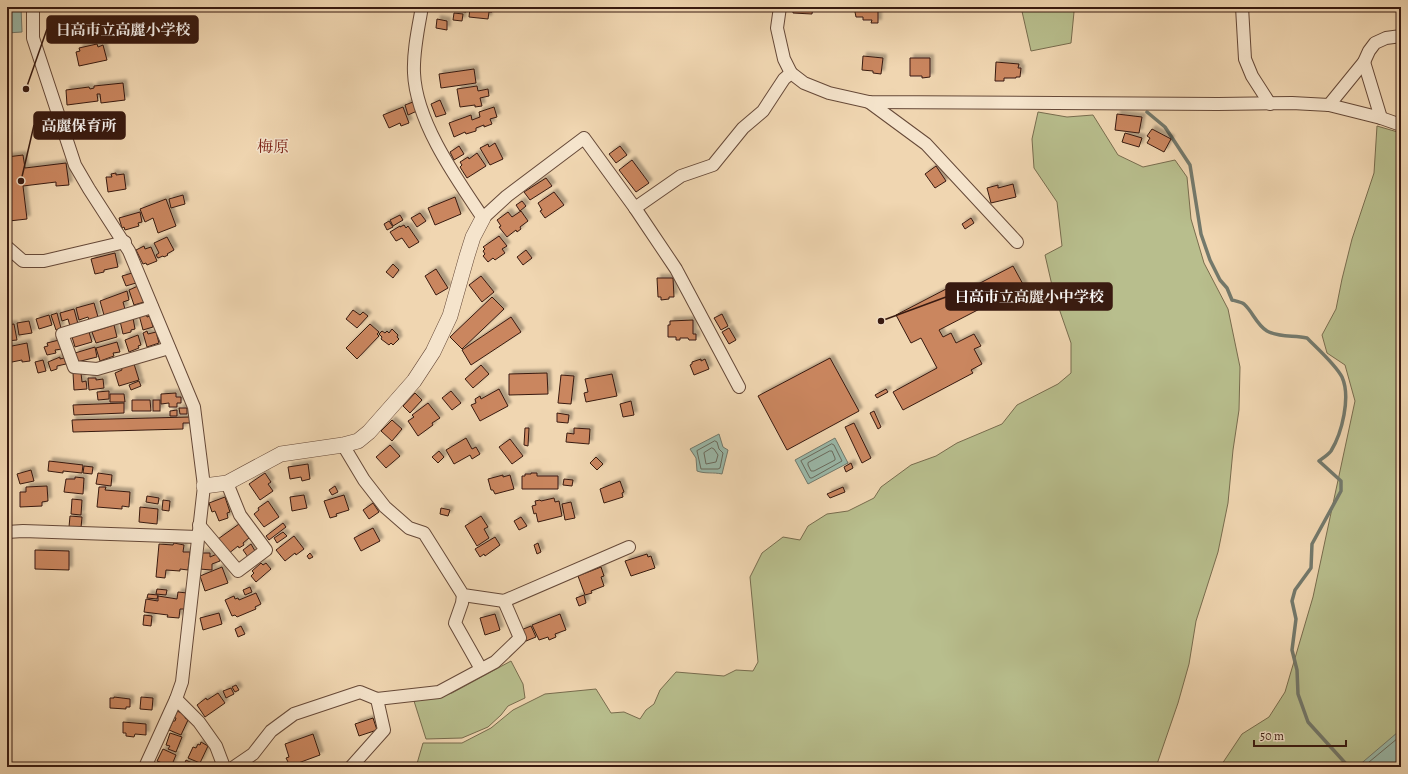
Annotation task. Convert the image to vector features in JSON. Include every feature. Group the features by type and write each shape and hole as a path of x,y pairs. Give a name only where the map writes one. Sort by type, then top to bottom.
{"street":[{"path":"33,7 33,38 75,165 89,189 125,242 194,407 204,486 182,682 176,699 145,767"},
{"path":"422,7 414,60 414,74 417,92 426,122 453,173 482,218"},
{"path":"780,7 778,28 784,59 791,73 804,83 829,93 869,102 1292,103 1328,105 1381,118 1401,125"},
{"path":"1242,7 1245,59 1252,76 1270,104"},
{"path":"1328,105 1364,62 1375,43 1386,38 1401,36"},
{"path":"1364,62 1381,118"},
{"path":"635,208 681,176 713,165 743,128 763,111 784,79 791,73"},
{"path":"869,102 926,144 1017,242"},
{"path":"204,486 227,483 281,454 343,445 358,441 369,432 414,381 433,352 450,316 473,237 482,218 507,196 584,138 635,208 676,269 739,387"},
{"path":"7,247 23,261 44,261 125,242"},
{"path":"152,307 62,334 74,367 97,369 169,348"},
{"path":"343,445 364,480 385,507 408,528 424,533 463,595 462,603 454,622 481,669"},
{"path":"7,532 199,531 238,571 266,550 240,515 227,483"},
{"path":"463,595 504,601 629,547"},
{"path":"234,767 253,754 271,731 294,714 360,692 377,699 439,692 495,662 520,638 504,601"},
{"path":"176,699 199,722 216,746 224,767"},
{"path":"351,767 384,730 377,699"}],"green space":[{"path":"1021,7 1072,7 1074,12 1071,43 1031,51"},
{"path":"1038,112 1067,117 1093,115 1118,155 1143,167 1175,160 1187,177 1191,219 1204,263 1228,309 1240,367 1239,410 1233,450 1228,503 1218,552 1196,621 1189,664 1178,703 1156,767 416,767 423,743 462,743 491,728 513,710 545,694 596,689 611,713 624,712 640,719 646,710 654,704 660,690 676,672 724,676 736,670 753,671 758,662 750,577 762,553 783,537 800,540 808,526 827,514 848,511 874,498 881,487 911,465 936,456 957,443 1002,424 1017,405 1058,384 1071,373 1071,343 1054,294 1045,255 1062,246 1057,202 1034,168 1032,139"},
{"path":"1377,126 1401,133 1401,767 1220,767 1242,734 1269,717 1285,692 1313,597 1355,401 1345,365 1327,353 1322,335 1336,309 1352,239 1374,173"},
{"path":"511,661 523,684 525,698 508,706 488,727 462,738 426,739 414,701 452,693"}],"water":[{"path":"7,7 21,7 22,32 7,33"},
{"path":"719,434 723,447 728,450 722,474 697,471 696,458 690,449"},
{"path":"835,438 848,463 808,484 795,460"},
{"path":"1398,732 1401,736 1401,767 1357,767"}],"building":[{"path":"445,7 466,7 466,12 445,9"},
{"path":"470,7 493,7 492,12 489,12 488,19 469,17"},
{"path":"793,7 813,7 812,14 793,13"},
{"path":"854,7 878,7 878,23 871,23 872,20 863,20 863,17 856,17"},
{"path":"454,13 463,14 462,21 453,20"},
{"path":"437,19 447,21 447,30 436,28"},
{"path":"97,44 98,47 103,45 107,60 79,66 76,52 80,51 79,48"},
{"path":"863,56 883,58 881,74 873,73 873,71 862,70"},
{"path":"910,58 930,58 930,77 922,78 922,76 910,76"},
{"path":"996,62 1019,64 1018,68 1021,68 1020,77 1004,78 1004,81 995,81"},
{"path":"474,69 476,83 441,88 439,74"},
{"path":"123,83 125,100 101,103 100,94 97,94 98,101 67,105 66,90 89,87 90,89 94,88 94,86"},
{"path":"477,86 478,91 488,89 489,96 480,98 482,106 475,107 475,105 460,107 457,89"},
{"path":"440,100 446,114 436,117 431,104"},
{"path":"413,102 417,111 408,115 405,105"},
{"path":"403,107 409,123 401,126 400,123 389,128 383,115"},
{"path":"494,107 497,117 490,119 492,124 484,127 484,125 476,128 476,131 466,134 465,132 454,137 449,123 471,115 472,120 480,117 479,112"},
{"path":"1117,114 1142,117 1139,133 1115,130"},
{"path":"1152,129 1171,139 1164,152 1147,143 1150,138 1147,136"},
{"path":"1125,133 1142,138 1139,147 1122,142"},
{"path":"495,143 503,159 490,165 480,148 488,144 489,147"},
{"path":"459,146 464,154 454,160 450,152"},
{"path":"620,146 627,155 616,163 609,154"},
{"path":"477,153 486,166 467,178 460,167 462,165 460,162 468,157 469,159"},
{"path":"23,155 25,168 66,163 69,185 56,186 56,182 23,186 27,219 9,221 7,203 7,157"},
{"path":"632,160 649,183 636,192 619,170"},
{"path":"936,166 946,181 935,188 925,174"},
{"path":"116,173 116,175 124,174 126,189 108,192 106,177 112,177 111,174"},
{"path":"546,178 552,186 530,200 524,192"},
{"path":"1013,184 1016,197 991,203 987,188 998,185 998,188"},
{"path":"554,192 564,205 545,218 540,211 542,210 538,203"},
{"path":"183,195 185,204 171,208 169,199"},
{"path":"455,197 461,214 435,225 428,208"},
{"path":"166,199 176,226 158,233 153,218 145,222 140,209"},
{"path":"522,201 526,206 520,211 516,205"},
{"path":"521,211 528,221 520,227 521,229 517,232 516,230 507,237 499,227 501,226 497,220 508,212 512,217"},
{"path":"140,212 142,222 138,223 139,226 125,230 124,227 122,228 119,218"},
{"path":"420,213 426,221 417,227 411,218"},
{"path":"400,215 403,220 393,226 390,220"},
{"path":"971,218 974,223 965,229 962,224"},
{"path":"389,221 393,227 387,230 384,224"},
{"path":"404,225 406,228 408,226 419,242 409,248 402,238 396,241 390,232"},
{"path":"499,236 507,246 502,249 505,253 495,260 493,258 488,262 483,256 485,254 483,251 485,249 483,247"},
{"path":"167,237 174,250 164,257 158,258 156,255 159,253 154,243"},
{"path":"144,246 145,249 151,247 157,261 147,265 146,263 143,264 136,250"},
{"path":"526,250 532,258 523,265 517,257"},
{"path":"115,253 118,267 104,270 104,272 95,274 91,259"},
{"path":"393,264 399,270 393,278 386,272"},
{"path":"1013,266 1024,286 939,330 943,337 951,333 956,343 974,334 981,346 974,349 982,364 971,370 973,373 903,410 893,392 937,368 921,338 911,343 896,315 948,288 953,297"},
{"path":"436,269 448,288 436,295 425,276"},
{"path":"132,273 136,283 126,286 122,276"},
{"path":"481,276 494,292 482,302 469,285"},
{"path":"657,278 673,278 674,297 661,300 661,297 658,297"},
{"path":"138,286 144,302 134,305 129,290"},
{"path":"127,291 129,300 123,302 125,309 104,315 100,301"},
{"path":"492,297 504,309 462,349 450,337"},
{"path":"94,303 98,317 89,320 88,317 79,320 76,308"},
{"path":"74,309 78,324 70,326 68,319 62,321 60,313"},
{"path":"353,310 360,315 363,312 368,316 357,328 346,319"},
{"path":"57,313 61,328 56,330 51,315"},
{"path":"146,313 147,317 150,316 153,327 143,330 139,315"},
{"path":"722,314 728,326 721,330 714,318"},
{"path":"49,315 52,325 39,329 36,319"},
{"path":"511,317 521,332 471,365 462,350"},
{"path":"133,318 135,329 131,330 131,332 123,334 120,321"},
{"path":"693,320 693,334 696,334 696,340 680,338 680,340 676,340 676,337 668,337 668,325 670,325 670,321"},
{"path":"29,321 32,333 19,335 17,323"},
{"path":"14,324 17,340 7,341 7,325"},
{"path":"370,324 379,332 377,334 379,336 357,359 346,348"},
{"path":"114,325 117,337 96,343 92,332"},
{"path":"729,328 736,340 729,344 722,332"},
{"path":"392,329 398,335 397,337 399,339 393,345 391,343 389,345 381,339 382,337 379,334 382,331 385,333 387,331 389,333"},
{"path":"147,331 148,334 156,332 159,343 147,347 143,333"},
{"path":"89,332 92,342 75,347 72,337"},
{"path":"138,335 141,345 138,346 139,348 129,352 125,340"},
{"path":"59,340 62,349 55,350 56,353 47,355 44,347 48,346 47,343"},
{"path":"117,342 120,352 113,353 114,356 100,361 96,348"},
{"path":"27,343 30,361 22,362 22,360 7,363 7,347"},
{"path":"95,347 97,357 77,362 75,353"},
{"path":"60,357 60,359 64,358 66,364 57,366 57,369 51,371 48,362"},
{"path":"830,358 859,411 787,450 758,396"},
{"path":"701,359 701,361 705,359 709,369 694,375 690,365 692,362"},
{"path":"43,360 46,371 38,373 35,362"},
{"path":"134,364 139,380 119,386 115,373 122,370 121,367"},
{"path":"481,365 489,374 473,388 465,379"},
{"path":"73,373 81,373 82,382 86,381 87,389 74,390"},
{"path":"547,373 548,394 509,395 509,374"},
{"path":"612,374 617,396 586,402 584,393 588,392 585,379"},
{"path":"561,375 574,376 571,404 558,403"},
{"path":"88,378 96,378 96,380 103,379 104,388 89,390"},
{"path":"139,381 141,386 131,390 129,385"},
{"path":"499,389 508,406 480,421 471,405 476,403 475,399 480,396 481,399"},
{"path":"886,389 888,392 877,398 875,395"},
{"path":"109,391 109,399 98,400 97,392"},
{"path":"451,391 461,403 452,410 442,398"},
{"path":"176,393 176,397 181,397 181,403 177,403 177,407 169,407 169,403 161,404 161,394"},
{"path":"415,393 422,400 410,413 403,406"},
{"path":"110,394 124,394 125,402 110,402"},
{"path":"132,400 150,400 151,411 132,411"},
{"path":"153,400 160,400 160,411 153,411"},
{"path":"631,401 634,415 623,417 620,404"},
{"path":"124,403 124,413 74,415 73,405"},
{"path":"428,403 440,418 418,436 408,421 414,417 412,415"},
{"path":"179,408 187,408 187,414 180,414"},
{"path":"177,410 177,416 170,416 170,411"},
{"path":"874,411 881,427 878,429 870,413"},
{"path":"557,413 569,415 568,423 557,422"},
{"path":"190,417 191,423 183,423 183,429 73,432 72,420"},
{"path":"392,420 402,429 392,441 381,431"},
{"path":"854,423 871,458 862,463 845,427"},
{"path":"525,428 529,428 528,446 524,445"},
{"path":"574,428 590,429 589,444 566,442 567,433 574,434"},
{"path":"466,438 472,449 476,447 480,454 472,459 470,455 454,464 446,450"},
{"path":"510,439 523,456 512,464 499,447"},
{"path":"390,445 400,456 386,468 376,457"},
{"path":"439,451 444,457 438,463 432,457"},
{"path":"596,457 603,464 597,470 590,463"},
{"path":"49,461 83,465 82,473 48,471"},
{"path":"851,463 853,468 846,472 844,467"},
{"path":"308,464 310,479 302,481 301,477 290,479 288,467"},
{"path":"84,466 93,467 92,474 83,473"},
{"path":"31,470 34,481 20,484 17,474"},
{"path":"98,473 112,475 111,486 96,484"},
{"path":"265,473 271,482 268,484 273,491 260,500 249,484"},
{"path":"537,473 537,476 558,476 558,489 522,489 522,476"},
{"path":"503,475 503,477 510,475 514,489 495,494 493,490 491,490 488,479"},
{"path":"75,477 84,478 83,494 64,492 66,479 75,479"},
{"path":"564,479 573,480 572,486 563,485"},
{"path":"620,481 624,492 622,493 623,497 604,503 600,489"},
{"path":"47,486 48,501 42,502 42,506 20,507 20,492 26,492 26,487"},
{"path":"335,486 338,492 332,495 329,490"},
{"path":"99,487 106,487 105,490 130,492 129,507 122,506 122,509 97,507"},
{"path":"843,487 845,492 830,498 827,494"},
{"path":"304,495 307,508 292,511 290,497"},
{"path":"344,495 349,510 336,514 337,516 330,518 324,501"},
{"path":"147,496 159,498 158,504 146,502"},
{"path":"225,497 230,512 227,513 228,518 219,521 215,511 212,512 209,503"},
{"path":"554,498 555,502 559,501 562,516 538,522 536,513 534,514 532,506 536,505 535,501"},
{"path":"72,499 82,500 81,515 71,514"},
{"path":"163,500 170,501 169,511 162,510"},
{"path":"268,501 279,517 264,527 254,514 259,510 258,508"},
{"path":"571,502 575,518 565,520 562,504"},
{"path":"373,503 379,512 369,519 363,510"},
{"path":"140,507 158,509 157,524 139,522"},
{"path":"441,508 450,510 448,516 440,514"},
{"path":"70,516 82,517 81,528 69,527"},
{"path":"481,516 488,527 484,529 489,538 477,546 465,526"},
{"path":"521,517 527,526 519,530 514,521"},
{"path":"283,523 286,527 269,540 266,536"},
{"path":"239,524 249,538 243,543 244,545 239,548 238,546 228,554 218,539"},
{"path":"373,528 380,541 361,551 354,538"},
{"path":"283,532 287,536 277,543 274,538"},
{"path":"294,536 304,549 296,555 295,553 285,561 276,550"},
{"path":"495,537 500,545 485,556 484,554 480,557 475,549"},
{"path":"174,543 184,545 183,552 190,552 188,570 166,570 165,578 156,577 159,544 173,545"},
{"path":"538,543 541,552 537,554 534,545"},
{"path":"251,544 255,551 248,557 243,550"},
{"path":"35,550 69,551 69,570 35,569"},
{"path":"201,553 210,553 210,557 217,554 220,561 212,564 212,570 199,569"},
{"path":"310,553 313,557 309,559 307,556"},
{"path":"647,554 648,557 651,556 655,568 631,576 625,561"},
{"path":"261,563 263,565 266,563 271,569 256,582 251,576 254,573 252,571"},
{"path":"222,567 228,583 205,591 200,576"},
{"path":"601,567 604,576 601,577 604,586 585,595 578,576"},
{"path":"250,587 252,592 245,595 243,590"},
{"path":"157,589 167,590 166,595 156,594"},
{"path":"178,592 187,593 185,609 180,609 179,618 144,612 146,599 158,601 158,596 177,599"},
{"path":"256,593 261,604 255,607 256,609 237,617 235,615 232,616 225,600 234,596 235,599 238,598 239,600"},
{"path":"148,594 158,595 157,599 147,598"},
{"path":"584,595 586,603 579,606 576,598"},
{"path":"219,613 222,624 203,630 200,618"},
{"path":"495,614 500,630 485,635 480,618"},
{"path":"560,614 566,630 555,634 556,637 549,640 548,637 539,640 532,625"},
{"path":"144,615 152,616 151,626 143,625"},
{"path":"241,626 245,634 238,637 235,629"},
{"path":"531,626 536,637 526,641 521,630"},
{"path":"236,685 239,690 235,692 232,687"},
{"path":"231,688 234,694 226,698 223,691"},
{"path":"218,693 225,703 205,717 197,705 206,698 207,700"},
{"path":"141,697 153,698 152,710 140,709"},
{"path":"110,698 130,699 130,707 126,707 126,709 110,708"},
{"path":"177,711 186,715 185,718 188,720 181,735 169,730 173,721 175,721 176,718 174,717"},
{"path":"373,718 377,730 359,736 355,724"},
{"path":"123,722 146,724 146,735 135,734 134,737 126,736 126,733 123,733"},
{"path":"170,733 182,737 176,752 168,749 170,746 166,745"},
{"path":"313,734 320,755 290,766 286,758 289,757 285,744"},
{"path":"201,742 208,746 200,763 188,758 193,747 196,748"},
{"path":"163,749 176,755 171,767 161,766 162,763 157,761"},
{"path":"186,760 194,764 193,767 183,767"}],"waterway":[{"path":"1147,112 1165,127 1190,165 1201,234 1210,260 1220,280 1227,288 1232,300 1244,304 1260,325 1267,331 1276,335 1307,338 1335,367 1342,377 1345,385 1346,394 1344,415 1339,435 1331,451 1319,461 1341,481 1341,491 1312,544 1311,568 1295,590 1292,601 1296,619 1292,650 1297,670 1298,694 1308,722 1347,765"}],"place":[{"name":"日高市立高麗小学校","path":"26,89"},
{"name":"高麗保育所","path":"21,181"},
{"name":"日高市立高麗小中学校","path":"881,321"}],"district":[{"name":"梅原","path":"273,146"}]}
